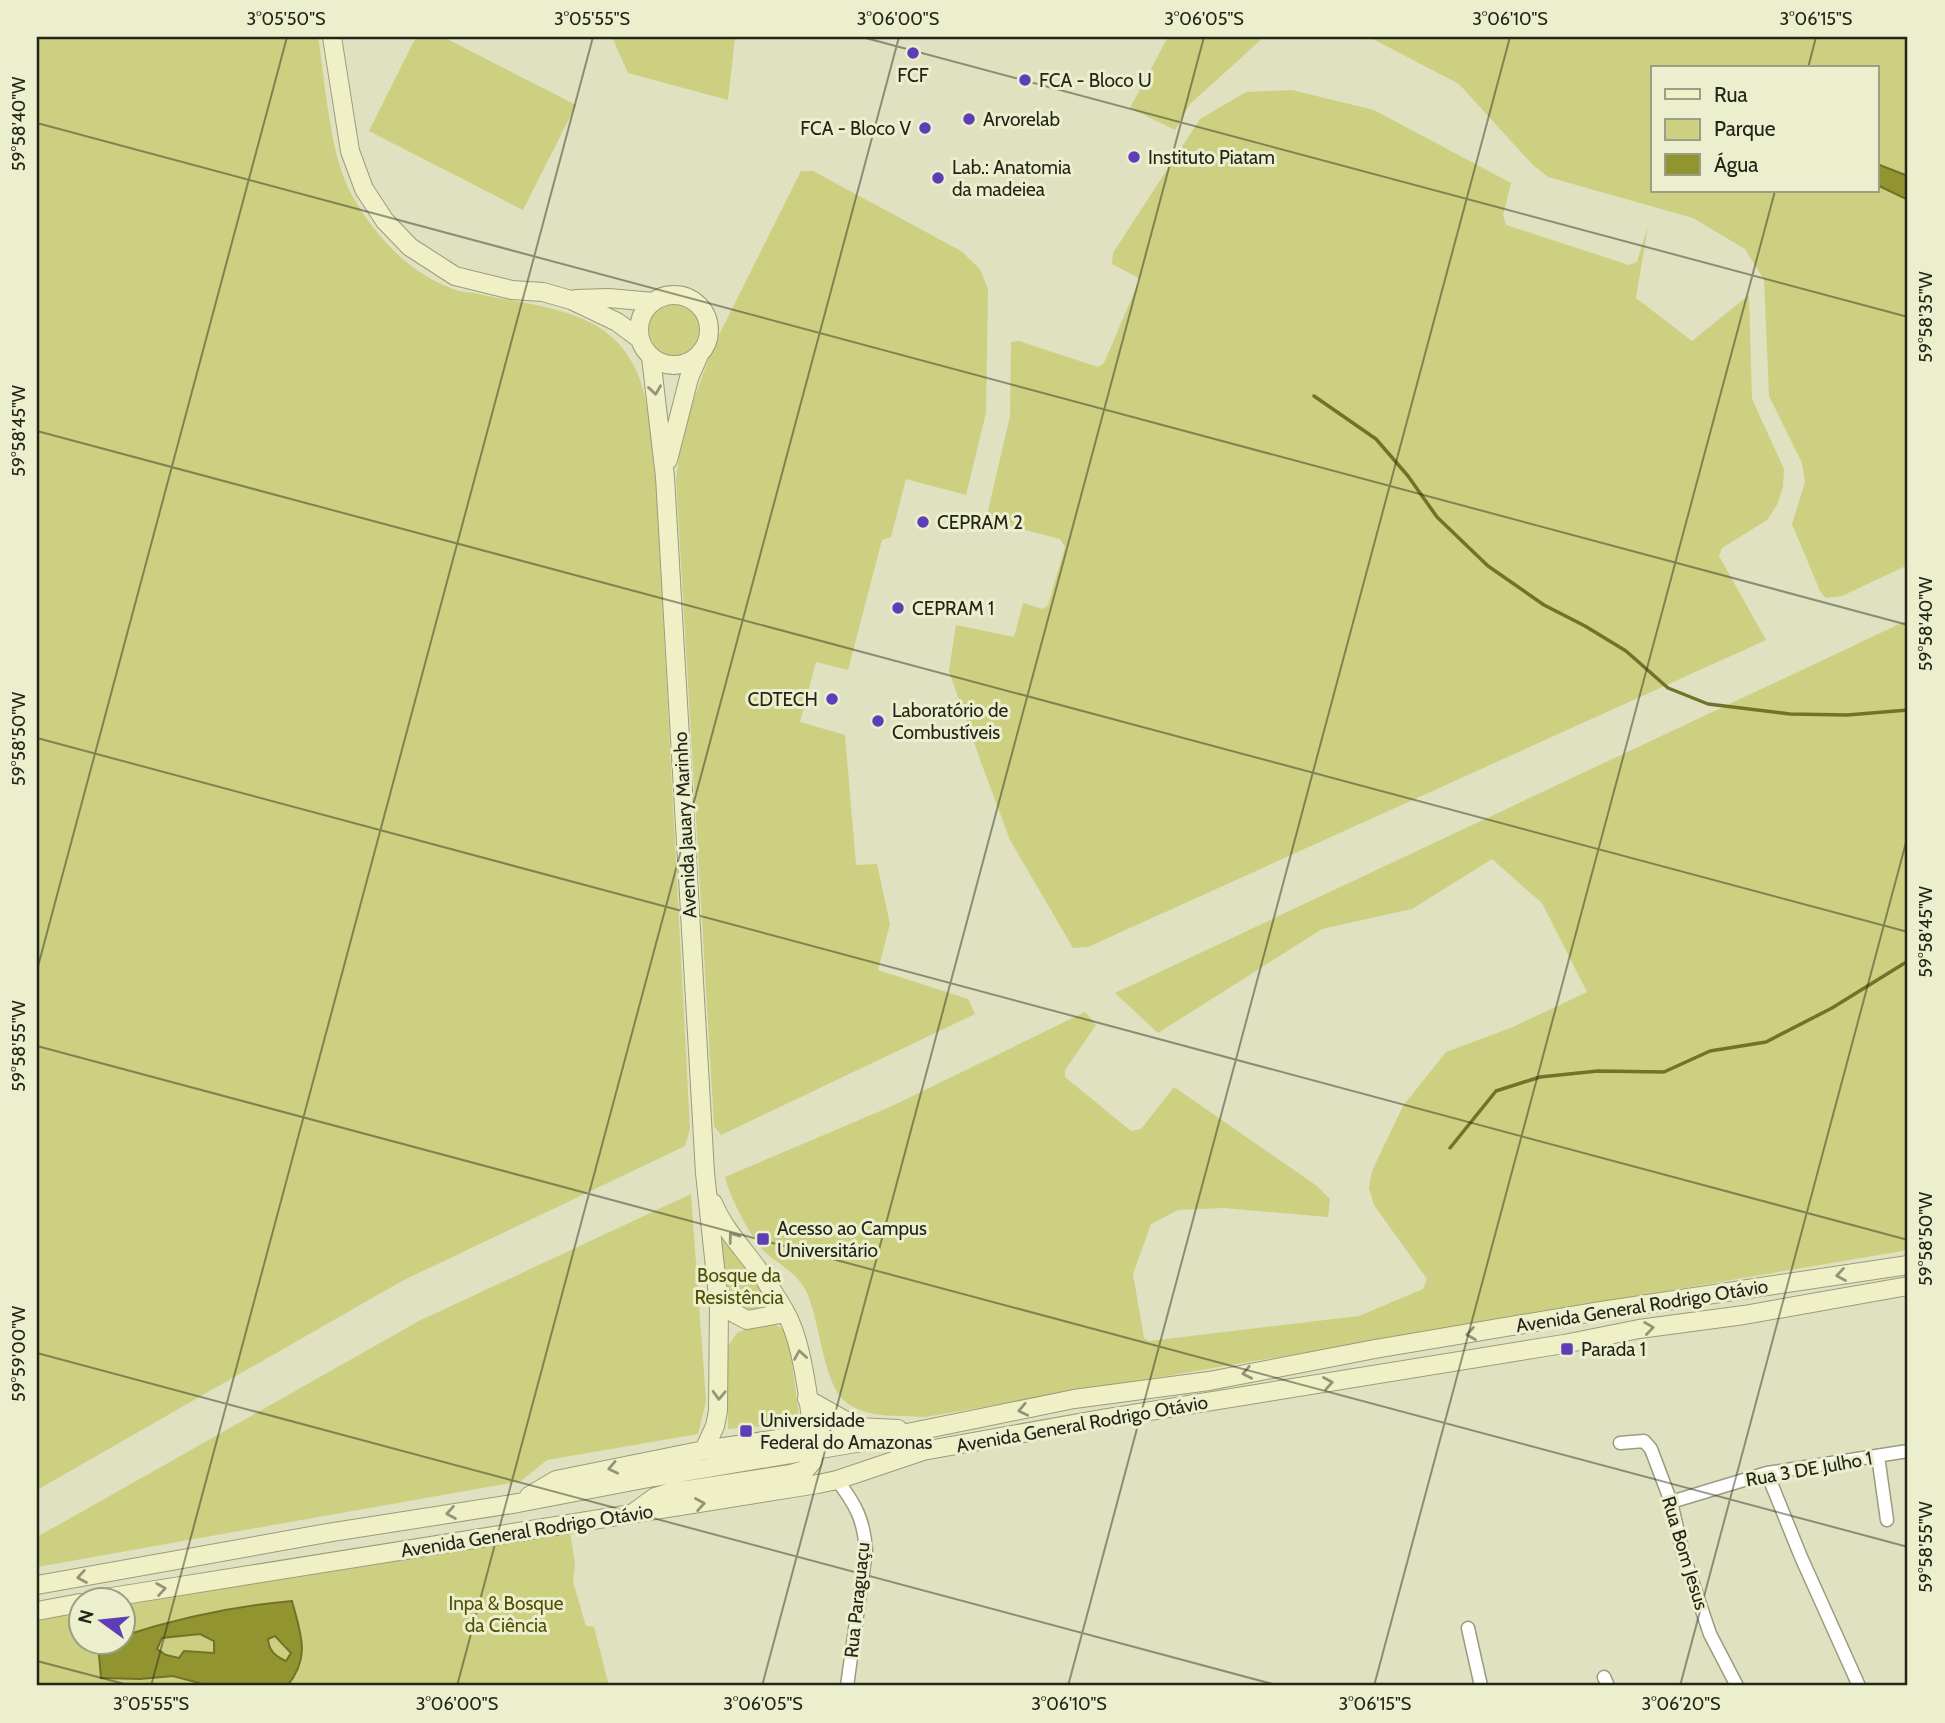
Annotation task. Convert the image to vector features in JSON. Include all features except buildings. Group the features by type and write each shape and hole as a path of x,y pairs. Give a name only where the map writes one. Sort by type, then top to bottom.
{"main road":[{"path":"332,37 350,151 364,189 385,221 410,247 455,276 512,290 543,292 571,300 617,322 640,338 651,356 660,363 682,365 701,353 709,333 704,311 697,303 679,295 662,297 653,302 641,318 640,338"},
{"path":"571,300 609,298 653,302"},
{"name":"Avenida Jauary Marinho","path":"665,477 680,408 701,353"},
{"name":"Avenida Jauary Marinho","path":"651,356 665,477 705,1172 719,1305 718,1411 715,1426 704,1450"},
{"name":"Avenida Jauary Marinho","path":"705,1172 720,1220 762,1275 785,1313 798,1343 813,1442"},
{"name":"Avenida General Rodrigo Otávio","path":"518,1503 556,1480 704,1450 922,1432 1074,1399 1209,1381 1375,1349 1612,1309 1908,1265"},
{"name":"Avenida General Rodrigo Otávio","path":"136,1594 676,1508 837,1480 923,1451 1101,1419 1908,1286"},
{"path":"719,1305 747,1320"},
{"path":"719,1338 747,1320 785,1313"},
{"path":"807,1399 858,1427"},
{"name":"Avenida General Rodrigo Otávio","path":"37,1585 333,1532 518,1503 813,1442 858,1427 922,1432"},
{"path":"632,1514 655,1497 668,1493 805,1470 813,1461 813,1442"},
{"path":"37,1611 66,1606"}],"street":[{"name":"Rua Bom Jesus","path":"1620,1443 1647,1443 1671,1502 1683,1554 1706,1623 1737,1686"},
{"name":"Rua 3 DE Julho 1","path":"1671,1502 1767,1473 1908,1451"},
{"path":"1878,1456 1887,1520"},
{"path":"1767,1473 1858,1686"},
{"name":"Rua Paraguaçu","path":"837,1480 860,1513 865,1531 866,1551 847,1686"},
{"path":"1468,1628 1481,1686"}],"green space":[{"path":"37,37 318,37 333,141 339,161 353,197 381,238 419,271 451,288 565,312 587,321 606,332 622,348 635,368 647,409 656,483 690,1129 685,1146 402,1281 37,1490"},
{"path":"416,37 443,37 576,105 523,210 369,131"},
{"path":"612,37 735,37 728,100 628,73"},
{"path":"1168,37 1264,37 1190,104 1175,130 1130,108"},
{"path":"1369,37 1908,37 1908,176 1878,164 1878,66 1651,66 1651,192 1878,192 1878,185 1908,200 1908,565 1842,596 1826,598 1820,591 1792,524 1805,482 1802,463 1769,396 1764,280 1745,249 1693,218 1548,177 1532,164 1459,84"},
{"path":"1292,90 1374,110 1511,183 1503,215 1506,225 1629,265 1637,262 1648,226 1636,298 1692,341 1749,295 1752,399 1784,469 1783,487 1777,505 1767,520 1722,548 1719,556 1766,640 1088,947 1073,948 1010,840 949,671 956,625 1014,637 1023,603 1043,609 1048,605 1065,547 1060,539 991,521 987,515 1010,416 1011,342 1019,341 1098,367 1104,363 1139,281 1137,277 1112,264 1113,253 1200,119 1246,92"},
{"path":"801,171 813,171 961,251 980,269 988,289 986,413 966,495 906,479 891,537 882,540 848,670 816,662 800,722 845,735 856,865 877,864 890,924 878,970 968,999 975,1014 721,1135 714,1126 676,479 683,428 714,345"},
{"path":"674,305 691,313 699,330 691,347 674,355 657,347 649,330 657,313"},
{"path":"1908,620 1908,1250 925,1417 865,1412 847,1403 839,1395 827,1368 807,1293 798,1280 765,1252 753,1237 725,1177 892,1106 1085,1012 1096,1025 1065,1070 1065,1077 1131,1131 1141,1129 1174,1087 1317,1186 1330,1199 1328,1217 1224,1208 1178,1210 1151,1224 1133,1274 1144,1338 1149,1341 1359,1316 1423,1289 1427,1279 1374,1205 1369,1188 1372,1171 1403,1106 1446,1052 1513,1027 1587,992 1542,903 1492,859 1412,909 1322,929 1158,1033 1115,993"},
{"path":"691,1194 706,1401 698,1434 547,1460 521,1481 37,1567 37,1537 419,1321"},
{"name":"Bosque da Resistência","path":"722,1227 770,1303 749,1310 728,1305 717,1228"},
{"name":"Bosque da Resistência","path":"759,1323 776,1325 788,1332 800,1423 728,1429 728,1346 737,1333"},
{"name":"Inpa & Bosque da Ciência","path":"570,1532 575,1564 573,1582 586,1626 594,1627 609,1686 37,1686 37,1619 66,1614 66,1656 136,1656 136,1601 385,1562 465,1545"}],"water":[{"path":"1878,164 1908,176 1908,200 1878,185"},
{"path":"292,1601 301,1635 302,1655 287,1686 210,1686 173,1676 101,1678 99,1656 136,1656 136,1632 185,1618","holes":["200,1634 214,1641 214,1653 184,1651 179,1658 166,1655 157,1649 162,1638","275,1636 291,1653 286,1661 276,1655 271,1650 268,1639"]}],"waterway":[{"path":"1314,396 1376,439 1408,476 1437,517 1488,566 1544,605 1626,651 1668,688 1708,704 1790,714 1847,715 1908,710"},
{"path":"1450,1148 1496,1091 1540,1077 1598,1071 1664,1072 1710,1051 1766,1042 1832,1008 1908,961"}],"place":[{"name":"FCF","path":"913,53"},
{"name":"FCA - Bloco U","path":"1025,80"},
{"name":"Arvorelab","path":"969,119"},
{"name":"FCA - Bloco V","path":"925,128"},
{"name":"Instituto Piatam","path":"1134,157"},
{"name":"Lab.: Anatomia da madeiea","path":"938,178"},
{"name":"CEPRAM 2","path":"923,522"},
{"name":"CEPRAM 1","path":"898,608"},
{"name":"CDTECH","path":"832,699"},
{"name":"Laboratório de Combustíveis","path":"878,721"},
{"name":"Acesso ao Campus Universitário","path":"763,1239"},
{"name":"Parada 1","path":"1567,1349"},
{"name":"Universidade Federal do Amazonas","path":"746,1431"}]}
